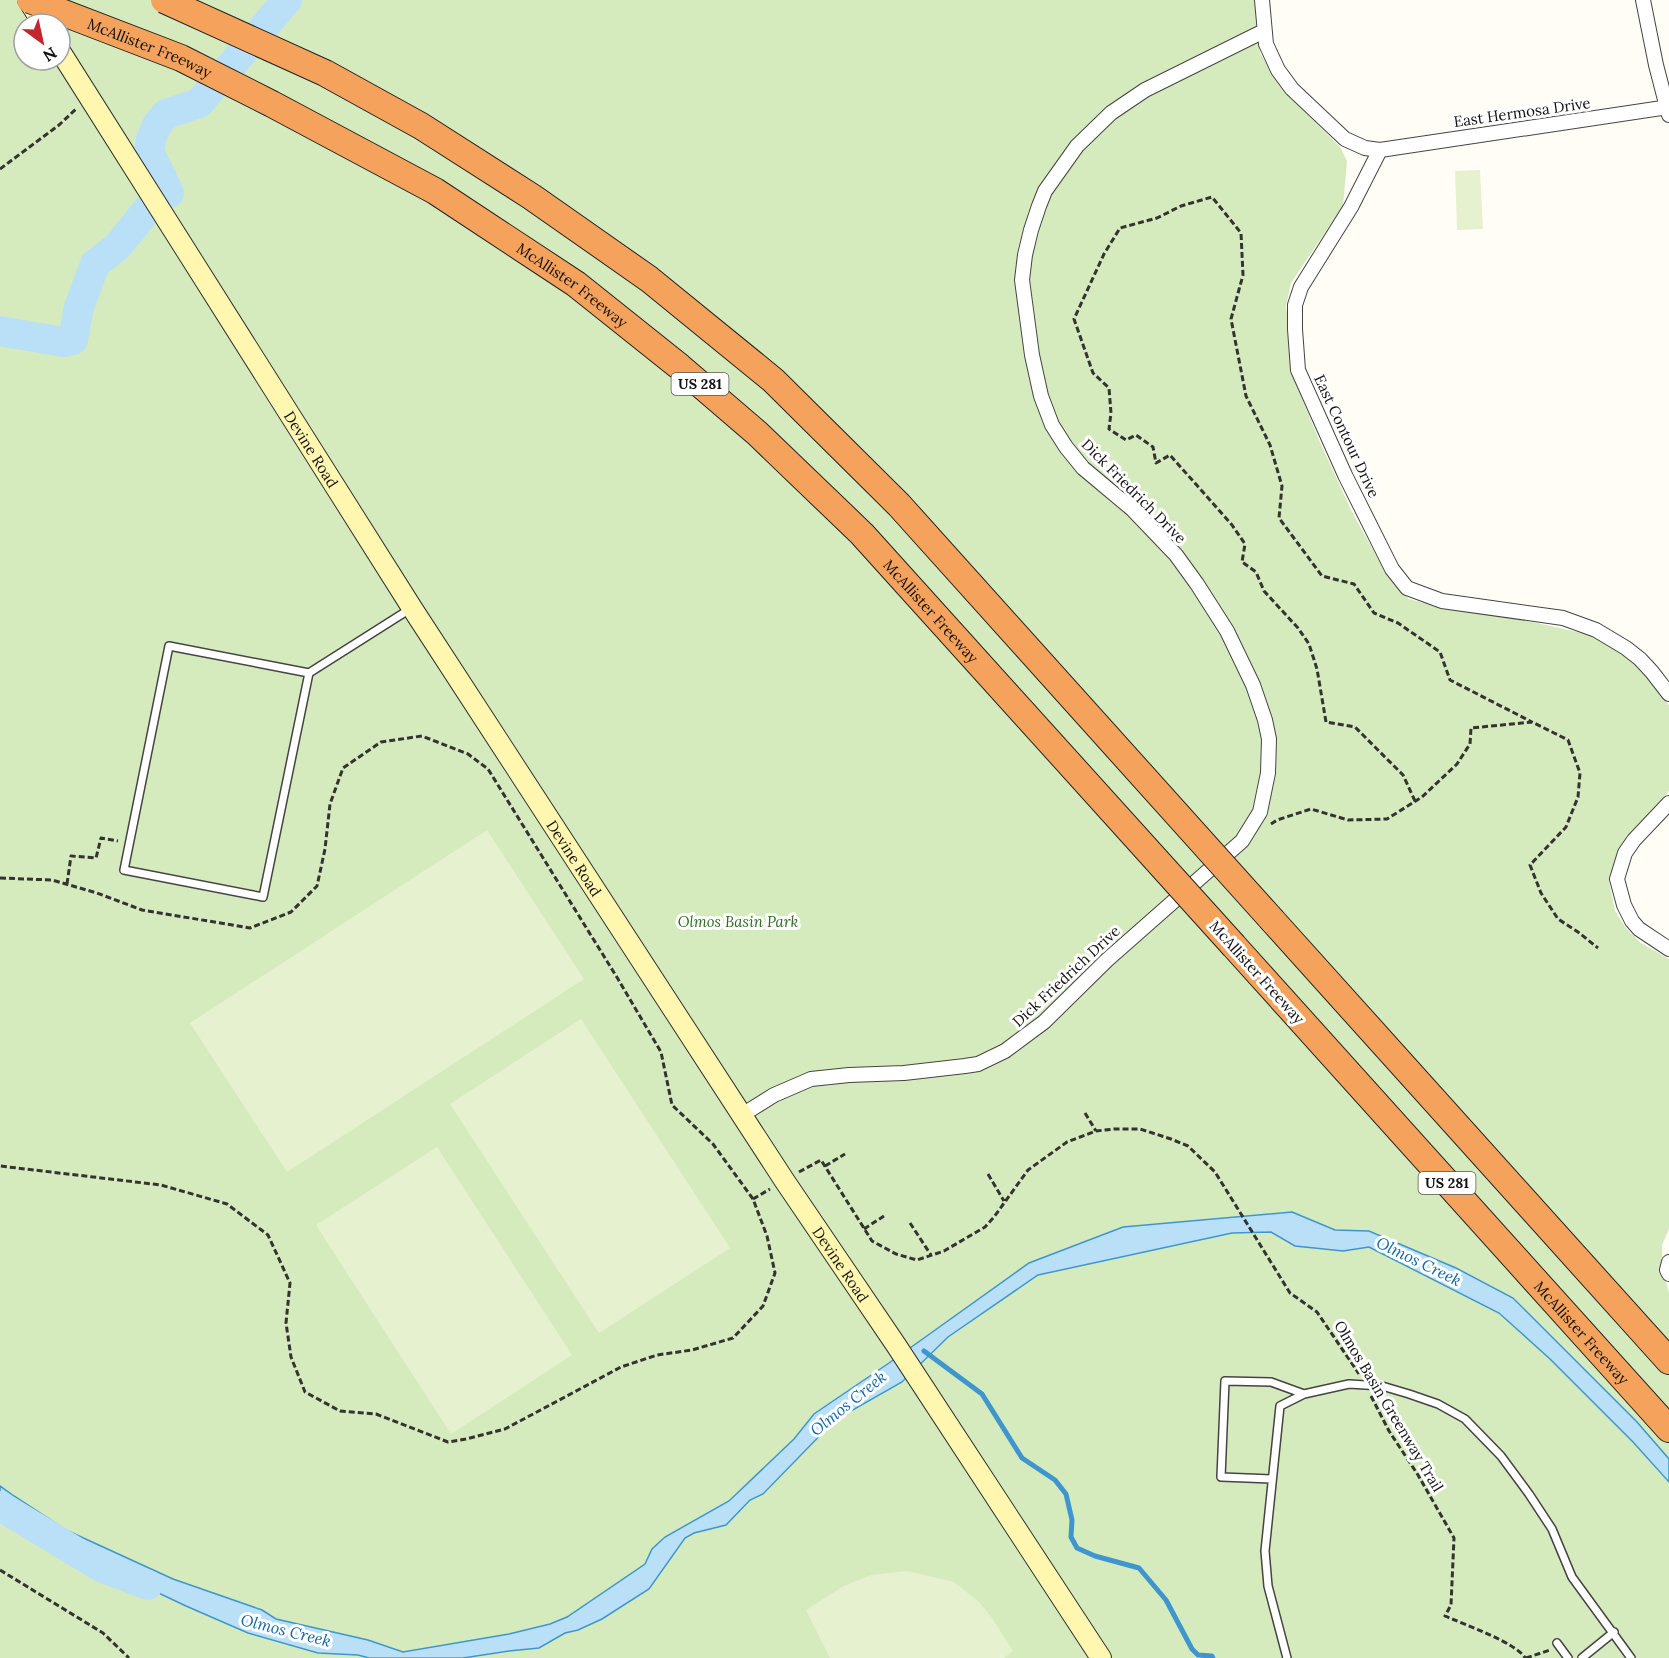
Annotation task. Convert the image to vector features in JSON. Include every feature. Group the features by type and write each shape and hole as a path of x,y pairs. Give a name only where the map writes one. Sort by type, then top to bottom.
{"highway":[{"name":"McAllister Freeway","path":"29,0 181,58 435,191 576,284 680,367 758,434 862,534 1665,1424"},
{"name":"US 281","path":"164,0 325,73 421,126 532,197 649,279 764,373 899,505 1669,1360"}],"street":[{"path":"1262,0 1266,44 1278,70 1292,89 1346,139 1365,148 1380,150"},
{"path":"1643,0 1668,110"},
{"name":"Dick Friedrich Drive","path":"742,1115 774,1095 811,1079 904,1073 965,1066 978,1064 1005,1052 1044,1022 1107,960 1242,842 1260,812 1268,772 1269,739 1253,686 1227,631 1176,555 1132,509 1083,468 1052,425 1041,396 1034,365 1022,280 1030,230 1045,191 1077,146 1111,113 1145,90 1264,31"},
{"name":"Devine Road","path":"72,70 412,608 784,1180 896,1345 1101,1658"},
{"name":"East Hermosa Drive","path":"1380,150 1668,110"},
{"name":"East Contour Drive","path":"1380,150 1351,207 1301,287 1295,305 1295,329 1298,370 1345,475 1392,569 1407,588 1442,601 1563,618 1596,630 1619,643 1640,659 1669,694"},
{"path":"1669,803 1634,840 1625,853 1617,879 1624,905 1632,921 1639,929 1669,949"},
{"path":"1669,1262 1667,1270 1669,1274"}],"lane":[{"path":"309,673 263,897 124,870 169,646 309,673 412,608"},
{"path":"1272,1479 1221,1477 1225,1381 1271,1382 1304,1394"},
{"path":"1287,1658 1268,1586 1265,1551 1280,1406 1304,1394 1349,1384 1382,1386 1409,1394 1438,1404 1465,1419 1501,1456 1528,1494 1552,1529 1572,1577 1631,1658"},
{"path":"1582,1658 1614,1632"},
{"path":"1559,1645 1568,1658"}],"path":[{"path":"0,169 91,100"},
{"path":"1415,801 1403,775 1355,727 1326,722 1317,669 1309,644 1298,628 1264,591 1256,572 1242,562 1245,544 1232,525 1170,455 1156,463 1153,447 1136,435 1126,440 1109,429 1111,412 1109,388 1093,373 1074,319 1104,254 1120,228 1156,218 1180,206 1212,197 1241,233 1243,275 1231,319 1246,396 1270,445 1282,486 1279,518 1322,576 1354,584 1374,613 1398,623 1440,652 1450,680 1568,740 1580,773 1578,797 1566,827 1530,865 1541,893 1558,919 1598,948"},
{"path":"1268,825 1311,809 1348,820 1387,819 1415,801 1458,764 1470,744 1471,728 1532,722"},
{"path":"0,878 52,880 97,893 142,910 250,928 291,912 317,886 325,849 330,804 343,768 381,742 422,736 468,754 488,769 661,1052 672,1105 713,1144 753,1199 767,1236 775,1273 763,1306 733,1338 692,1350 657,1355 621,1367 505,1429 448,1442 376,1414 340,1411 305,1392 291,1357 286,1323 290,1282 268,1235 226,1204 161,1185 0,1166"},
{"path":"67,884 71,856 96,858 101,838 130,843"},
{"path":"1085,1113 1096,1131"},
{"name":"Olmos Basin Greenway Trail","path":"825,1166 872,1241 896,1254 917,1260 944,1251 985,1227 1028,1170 1067,1142 1096,1131 1140,1130 1188,1146 1215,1172 1290,1293 1317,1312 1350,1359 1389,1431 1418,1475 1454,1538 1451,1605 1445,1616 1502,1641 1522,1652 1526,1658"},
{"path":"784,1180 821,1160 825,1166 845,1154"},
{"path":"988,1174 1004,1201"},
{"path":"864,1229 885,1216"},
{"path":"909,1223 931,1255"},
{"path":"0,1570 103,1633 129,1658"},
{"path":"1526,1658 1559,1645"}],"green space":[{"name":"Olmos Basin Park","path":"0,0 1255,0 1260,53 1290,97 1340,147 1347,161 1343,206 1291,283 1286,306 1296,384 1352,512 1387,575 1409,599 1444,608 1533,622 1582,633 1609,643 1648,674 1669,706 1669,790 1663,801 1623,850 1609,881 1615,911 1626,928 1641,943 1669,959 1669,1229 1662,1245 1663,1270 1669,1293 1669,1658 0,1658"},
{"path":"1480,170 1483,229 1457,230 1455,171"},
{"path":"487,830 584,979 287,1172 190,1023"},
{"path":"581,1019 730,1248 599,1333 450,1104"},
{"path":"437,1147 572,1355 451,1434 316,1225"},
{"path":"907,1571 954,1582 979,1602 1013,1651 1004,1658 830,1658 806,1610 844,1586 871,1575"}],"water":[{"path":"1292,1212 1335,1230 1369,1231 1456,1268 1513,1298 1637,1422 1669,1459 1669,1482 1633,1442 1550,1359 1499,1313 1369,1247 1343,1251 1295,1246 1271,1232 1232,1233 1038,1275 948,1337 902,1382 835,1420 763,1494 750,1500 726,1525 694,1533 685,1538 649,1589 602,1619 565,1633 539,1648 463,1658 369,1658 358,1655 318,1653 248,1633 0,1518 0,1486 66,1530 173,1579 262,1610 276,1619 368,1640 403,1652 509,1634 550,1624 567,1617 645,1564 652,1549 665,1537 729,1501 794,1439 814,1414 1029,1263 1123,1227"}],"waterway":[{"path":"169,193 149,151 157,125 166,114 199,103 287,0"},
{"path":"0,331 63,342 73,340 79,307 95,264 118,246 147,210"},
{"path":"924,1351 982,1394 1022,1458 1055,1480 1066,1494 1072,1520 1071,1537 1077,1548 1095,1556 1139,1568 1166,1600 1192,1649 1198,1655 1213,1658"},
{"name":"Olmos Creek","path":"0,1506 101,1567 148,1585"}]}
